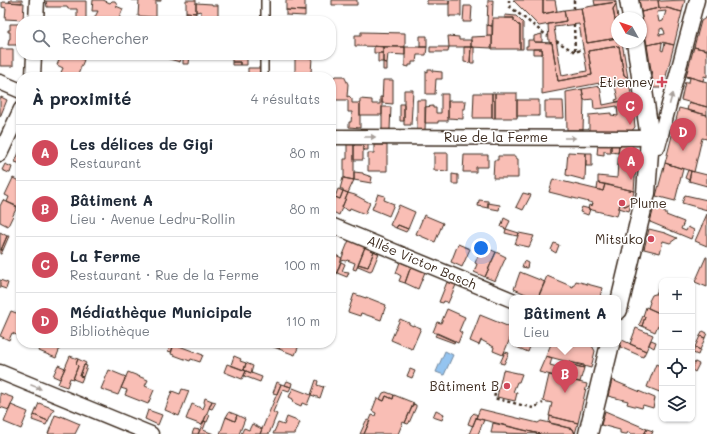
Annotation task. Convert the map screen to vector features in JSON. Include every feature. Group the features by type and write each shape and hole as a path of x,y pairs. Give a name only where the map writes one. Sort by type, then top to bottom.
{"street":[{"path":"36,16 37,0"},
{"path":"629,0 631,12"},
{"path":"621,297 646,193 655,137 700,1"},
{"path":"637,48 655,137"},
{"path":"33,72 34,60"},
{"path":"0,82 16,89"},
{"path":"0,154 16,120"},
{"name":"Rue de la Ferme","path":"336,137 655,137"},
{"name":"Allée Victor Basch","path":"336,227 509,299"},
{"path":"588,434 609,347"},
{"path":"0,372 151,434"}],"lane":[{"path":"265,0 265,16"},
{"path":"264,60 264,72"}],"path":[{"path":"509,0 509,6 548,36"},
{"path":"574,0 574,9"},
{"path":"574,24 575,52"},
{"path":"556,41 575,52"},
{"path":"575,52 583,49"},
{"path":"498,390 496,390 494,398 533,408 543,403"}],"water":[{"path":"445,351 453,355 444,375 436,372"}],"building":[{"path":"10,0 22,0 22,3 9,2"},
{"path":"93,0 103,0 110,3 115,1 117,4 116,6 123,9 120,16 96,16 98,11 92,11"},
{"path":"139,0 161,0 156,1 156,16 138,16"},
{"path":"186,0 196,0 196,13 186,12"},
{"path":"286,0 305,0 305,11 286,10"},
{"path":"332,0 357,0 357,5 332,5"},
{"path":"427,0 449,0 449,4 427,4"},
{"path":"449,0 461,0 461,16 449,17"},
{"path":"488,0 493,0 492,26 487,25"},
{"path":"513,0 543,0 543,14 564,10 566,21 539,26"},
{"path":"543,0 555,0 557,11 543,14"},
{"path":"594,0 615,0 616,2 595,5"},
{"path":"639,0 658,0 659,8 641,12"},
{"path":"658,0 685,0 682,12 667,8 659,8"},
{"path":"46,1 86,1 86,16 77,16 77,9 68,9 67,7 47,7"},
{"path":"2,2 24,3 23,16 16,16 16,20 5,19 6,8 2,7"},
{"path":"616,2 613,9 614,12 611,12 611,39 587,43 581,8"},
{"path":"196,3 218,5 218,16 201,16 201,11 196,12"},
{"path":"616,4 617,12 614,12 613,9"},
{"path":"464,6 472,6 471,22 463,22"},
{"path":"581,8 587,43 611,39 611,47 588,51 592,75 558,81 552,43 549,42 548,24 566,21 564,10","holes":["579,24 587,71 562,76 554,27"]},
{"path":"659,8 667,8 682,12 674,45 662,42 647,45 647,12 641,12","holes":["666,11 663,21 659,22 657,12","663,28 665,34 659,35 660,29"]},
{"path":"286,10 305,11 305,16 286,15"},
{"path":"186,12 196,13 196,16 186,16"},
{"path":"505,15 516,16 523,23 523,49 520,49 520,25 514,21 514,18 505,18"},
{"path":"707,17 707,50 694,47 701,21"},
{"path":"493,18 514,18 514,21 520,25 520,49 492,49"},
{"path":"10,24 16,24 16,45 8,45 10,32 8,32 8,30 10,30"},
{"path":"487,25 492,26 492,35 487,35"},
{"path":"361,32 405,33 405,47 355,46 355,35 361,35"},
{"path":"542,34 542,42 534,42 534,36"},
{"path":"420,36 427,36 427,47 420,47"},
{"path":"448,36 459,37 459,40 471,40 471,47 449,47"},
{"path":"492,36 492,48 471,47 471,37"},
{"path":"528,40 534,40 534,42 552,43 558,81 592,75 588,51 611,47 619,48 624,75 629,81 606,85 605,82 542,94 542,49 526,49 526,46 528,46"},
{"path":"662,42 661,50 663,51 665,43 674,45 663,88 654,88 647,45"},
{"path":"374,46 383,47 383,53 374,53"},
{"path":"383,47 405,47 405,55 388,54 387,63 383,62"},
{"path":"405,47 427,47 426,55 417,55 416,62 412,62 412,65 409,65 409,67 405,66"},
{"path":"430,47 449,47 448,52 430,52"},
{"path":"464,47 471,47 470,63 464,62"},
{"path":"471,47 474,47 474,63 470,63"},
{"path":"694,47 707,50 707,77 704,76 703,81 686,76"},
{"path":"619,48 623,48 628,78 624,75"},
{"path":"0,49 13,49 13,66 0,66"},
{"path":"533,49 542,49 543,54 533,54"},
{"path":"378,53 383,53 383,62 378,62"},
{"path":"59,60 84,60 79,72 61,72 63,68 57,65"},
{"path":"183,60 189,60 189,64 183,64"},
{"path":"232,60 247,60 247,65 240,65 240,62 232,62"},
{"path":"295,60 312,60 311,72 295,72"},
{"path":"232,62 240,62 240,65 232,65"},
{"path":"383,62 387,63 387,70 383,70"},
{"path":"248,68 261,68 261,72 248,72"},
{"path":"428,69 442,72 442,79 436,79 435,94 426,94 426,71 428,72"},
{"path":"336,76 344,76 348,84 347,97 349,96 352,99 352,103 360,103 360,128 349,127 352,112 348,112 348,100 336,100"},
{"path":"686,76 707,82 707,107 681,100 685,82 689,82 690,78"},
{"path":"383,80 393,80 393,104 382,103"},
{"path":"629,83 632,99 616,102 615,100 618,99 615,86"},
{"path":"600,86 603,105 632,99 635,127 630,133 589,132 589,115 611,113 611,115 618,116 617,106 594,109 593,99 584,100 582,89"},
{"path":"582,89 584,100 583,130 567,130 566,92"},
{"path":"404,90 413,90 411,125 404,125"},
{"path":"474,93 492,93 492,118 473,118"},
{"path":"492,93 495,93 495,118 492,118"},
{"path":"495,93 517,93 517,118 495,118"},
{"path":"441,94 448,94 448,121 425,123 425,107 433,106 433,108 436,108 436,113 441,113"},
{"path":"1,97 7,100 0,117 0,99"},
{"path":"380,97 382,97 382,115 360,115 360,99 372,100 372,104 380,104"},
{"path":"417,100 426,100 425,131 417,131"},
{"path":"517,100 539,100 539,116 517,116"},
{"path":"448,101 466,101 465,109 463,109 463,119 448,118"},
{"path":"545,101 563,101 564,118 545,118"},
{"path":"689,102 707,107 707,115 687,110"},
{"path":"400,104 404,104 404,121 400,121"},
{"path":"382,107 391,107 390,130 382,130"},
{"path":"679,108 707,115 707,139 702,138 694,172 665,163"},
{"path":"347,142 354,142 354,180 344,178 344,159 347,159"},
{"path":"354,142 363,142 363,160 354,160"},
{"path":"363,142 368,142 368,150 363,150"},
{"path":"374,145 387,145 387,171 368,171 368,153 374,153"},
{"path":"598,145 611,145 611,153 604,151 604,155 597,154"},
{"path":"611,145 619,145 618,153 611,152"},
{"path":"619,145 631,145 637,151 634,191 598,183 598,176 617,178"},
{"path":"568,152 586,153 585,180 566,175"},
{"path":"434,153 448,153 448,171 434,170"},
{"path":"586,153 592,153 592,166 586,166"},
{"path":"464,155 488,155 488,167 476,167 476,172 463,172"},
{"path":"498,156 515,156 515,158 518,159 518,178 493,178 494,160 498,160"},
{"path":"665,163 683,169 675,201 656,196"},
{"path":"5,164 12,167 10,173 2,170"},
{"path":"688,170 691,171 689,180 685,178"},
{"path":"691,171 707,175 707,186 689,181"},
{"path":"354,172 363,173 372,177 371,183 354,180"},
{"path":"452,174 458,175 458,184 452,184"},
{"path":"13,178 16,180 16,206 7,202 9,197 5,195"},
{"path":"343,178 354,180 348,193 343,191 343,189 340,189"},
{"path":"553,179 603,191 605,184 634,191 631,204 625,206 620,204 617,216 588,209 589,205 592,206 593,203 549,192"},
{"path":"598,183 605,184 603,191 597,189"},
{"path":"338,189 343,191 340,199 336,197"},
{"path":"343,191 348,193 339,215 336,214 336,197 340,199"},
{"path":"348,193 370,203 365,214 350,208 349,211 342,207"},
{"path":"523,193 531,195 523,210 516,207"},
{"path":"378,194 385,196 384,200 394,204 389,216 372,209"},
{"path":"685,195 707,200 707,210 682,203"},
{"path":"3,200 16,206 8,226 0,222 0,206"},
{"path":"479,200 488,201 488,208 478,206"},
{"path":"488,203 500,205 499,210 488,208"},
{"path":"620,204 625,206 631,204 629,211 619,208"},
{"path":"655,204 664,206 663,212 666,213 666,215 684,222 681,229 686,231 688,227 694,230 691,239 650,222"},
{"path":"399,205 415,212 408,229 398,225 396,228 390,225"},
{"path":"582,207 590,209 588,215 580,212"},
{"path":"707,214 707,246 695,241"},
{"path":"424,215 443,223 435,242 416,234"},
{"path":"504,218 510,221 506,229 501,227"},
{"path":"398,225 408,229 406,232 396,228"},
{"path":"506,229 519,233 517,236 505,233"},
{"path":"649,229 677,238 670,243 663,241 660,253 644,249"},
{"path":"0,232 7,236 1,250 3,250 1,254 0,254"},
{"path":"519,233 534,236 529,247 515,244"},
{"path":"7,236 9,236 3,250 1,250"},
{"path":"349,240 365,247 356,270 353,269 355,263 347,260 341,260"},
{"path":"554,243 559,245 556,253 551,250"},
{"path":"458,244 470,249 462,267 451,262"},
{"path":"365,247 374,251 368,267 358,264"},
{"path":"484,247 496,252 485,277 474,272 477,264 475,263 480,251 482,252"},
{"path":"374,251 379,253 372,270 370,271 358,266 358,264 368,267"},
{"path":"496,252 506,257 495,281 485,277"},
{"path":"336,255 342,258 336,274"},
{"path":"706,257 707,257 707,287 695,282"},
{"path":"524,261 528,263 527,268 522,267"},
{"path":"341,262 345,264 342,271 349,272 347,277 337,273"},
{"path":"400,262 411,266 405,283 399,281 401,276 396,273"},
{"path":"411,266 425,272 418,289 405,283"},
{"path":"520,272 545,282 539,295 528,295 514,289"},
{"path":"547,276 573,287 576,281 602,288 601,295 539,295"},
{"path":"0,280 8,283 6,289 0,287"},
{"path":"447,282 456,285 448,303 444,301 443,303 439,302"},
{"path":"659,287 659,313 648,308 652,295 656,294"},
{"path":"354,294 386,305 381,320 361,313 360,316 348,312"},
{"path":"646,307 659,313 659,326 655,332 642,326 645,317 643,316"},
{"path":"447,309 465,317 459,331 462,333 458,343 433,332 437,322 441,323"},
{"path":"11,311 16,313 16,335 12,333 9,340 0,336"},
{"path":"480,315 509,327 509,341 503,355 493,351 494,347 481,340 479,345 470,341"},
{"path":"643,316 645,317 642,326 639,325"},
{"path":"400,319 413,326 421,328 412,349 391,340"},
{"path":"636,328 653,335 646,351 630,344"},
{"path":"703,331 707,333 705,338 700,336"},
{"path":"437,333 455,341 454,343 435,336"},
{"path":"700,336 705,338 700,350 695,347"},
{"path":"622,340 646,351 643,357 620,347"},
{"path":"651,340 656,342 654,348 649,345"},
{"path":"516,347 530,347 528,352"},
{"path":"550,347 593,347 595,351 591,368 546,356"},
{"path":"695,347 700,350 698,355 695,354"},
{"path":"40,348 60,348 56,358 39,351"},
{"path":"169,348 172,348 171,352 168,351"},
{"path":"173,348 185,348 203,355 200,362 191,359 190,361 171,354"},
{"path":"279,348 298,348 295,355"},
{"path":"505,352 509,353 504,364 500,363"},
{"path":"70,356 78,359 76,364 78,366 73,379 70,378 67,387 58,384"},
{"path":"234,356 241,359 240,361 246,363 244,370 231,365"},
{"path":"546,356 552,358 550,365 557,367 556,370 564,372 565,374 566,371 563,370 564,363 584,368 580,382 539,372"},
{"path":"78,359 86,363 80,376 83,377 81,382 73,379 78,366 76,364"},
{"path":"569,362 584,365 584,368 568,364"},
{"path":"695,362 699,364 695,372"},
{"path":"246,363 253,366 251,373 244,370"},
{"path":"227,364 246,371 242,379 224,372"},
{"path":"656,364 659,366 659,392 647,387"},
{"path":"58,365 65,368 60,379 53,376"},
{"path":"84,365 87,366 83,377 80,376"},
{"path":"410,369 415,371 412,378 407,376"},
{"path":"109,370 126,377 118,395 101,389"},
{"name":"Bâtiment B","path":"503,370 522,374 513,392 517,393 515,401 497,397"},
{"path":"246,371 262,377 260,382 244,376"},
{"path":"128,372 148,380 145,386 154,390 148,404 125,395 127,390 121,388"},
{"path":"549,375 587,384 578,423 549,416 552,403 543,401"},
{"path":"316,380 318,381 317,385 324,386 320,398 311,395"},
{"path":"612,380 655,398 653,408 643,405 642,408 627,404 628,401 608,396"},
{"path":"287,381 292,383 291,387 285,385"},
{"path":"277,382 281,384 277,394 273,393"},
{"path":"281,384 291,387 289,391 283,389 273,412 277,414 269,434 260,434"},
{"path":"293,388 311,395 307,405 302,403 301,406 292,402 293,399 289,397"},
{"path":"182,389 189,391 179,416 165,410 172,391 180,394"},
{"path":"386,392 394,395 393,399 386,396 384,401 380,399 383,393"},
{"path":"0,393 14,398 9,410 0,407"},
{"path":"394,395 414,403 398,434 364,434 372,415 375,416 376,413 372,411 377,398 384,401 386,396 393,399"},
{"path":"205,398 212,401 202,425 186,419 192,404 203,409"},
{"path":"212,401 216,402 212,409 209,408"},
{"path":"39,403 54,409 48,421 34,415"},
{"path":"413,404 416,405 416,407 409,423 405,423"},
{"path":"11,405 28,412 21,429 4,422"},
{"path":"480,409 538,423 541,421 560,425 573,429 575,434 540,434 476,418"},
{"path":"148,410 162,415 158,425 145,419"},
{"path":"436,410 444,414 442,420 433,417"},
{"path":"605,411 647,429 644,434 632,434 628,432 627,434 624,434 620,433 620,430 601,425"},
{"path":"229,412 237,415 235,421 226,417"},
{"path":"474,413 477,415 473,426 468,424"},
{"path":"207,414 210,415 207,422 204,421"},
{"path":"34,415 48,421 46,425 32,420"},
{"path":"55,415 80,424 75,434 48,434"},
{"path":"237,415 245,419 239,434 220,434 226,417 235,421"},
{"path":"550,416 578,423 575,434 573,429 549,423"},
{"path":"287,417 300,422 295,434 273,434 278,423 284,425"},
{"path":"476,418 484,420 478,434 469,434"},
{"path":"204,421 206,422 203,430 214,434 198,434"},
{"path":"366,421 370,421 364,434 360,434"},
{"path":"493,423 540,434 491,433"},
{"path":"252,424 262,429 260,434 241,434 244,428 249,430"},
{"path":"194,429 200,430 198,434 192,434"},
{"path":"647,429 653,431 652,434 644,434"}],"place":[{"name":"Etienney","path":"662,82"},
{"name":"La Ferme","path":"630,125"},
{"name":"Médiathèque Municipale","path":"683,151"},
{"name":"Les délices de Gigi","path":"631,180"},
{"name":"Plume","path":"622,203"},
{"name":"Mitsuko","path":"651,239"},
{"name":"Bâtiment B","path":"507,386"},
{"name":"Bâtiment A","path":"565,393"}]}
